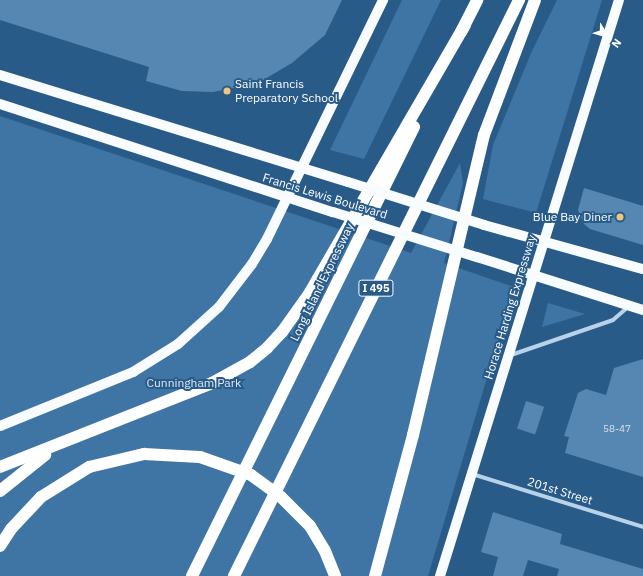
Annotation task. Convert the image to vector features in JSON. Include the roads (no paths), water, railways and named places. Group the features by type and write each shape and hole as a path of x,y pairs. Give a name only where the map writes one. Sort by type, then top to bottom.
{"highway":[{"name":"Long Island Expressway","path":"192,576 477,0"},
{"name":"I 495","path":"234,576 519,0"},
{"path":"376,576 413,435 484,134 536,0"},
{"path":"0,467 233,373 250,362 282,332 309,294 464,25"},
{"path":"0,491 38,459 92,431"},
{"path":"0,546 11,529 41,497 89,467 144,454 200,457 251,475 281,497 310,526 325,551 335,576"}],"main road":[{"path":"0,426 108,384 178,344 199,326 236,288 260,252 288,198 383,0"},
{"name":"Horace Harding Expressway","path":"440,576 619,0"},
{"name":"Francis Lewis Boulevard","path":"0,75 303,167 544,243 643,269"},
{"name":"Francis Lewis Boulevard","path":"0,104 288,198 643,310"}],"street":[{"path":"508,356 613,320 630,306"},
{"name":"201st Street","path":"472,474 643,527"}],"place":[{"name":"Saint Francis Preparatory School","path":"227,91"},
{"name":"Blue Bay Diner","path":"620,217"}],"park label":[{"name":"Cunningham Park","path":"194,383"}]}
